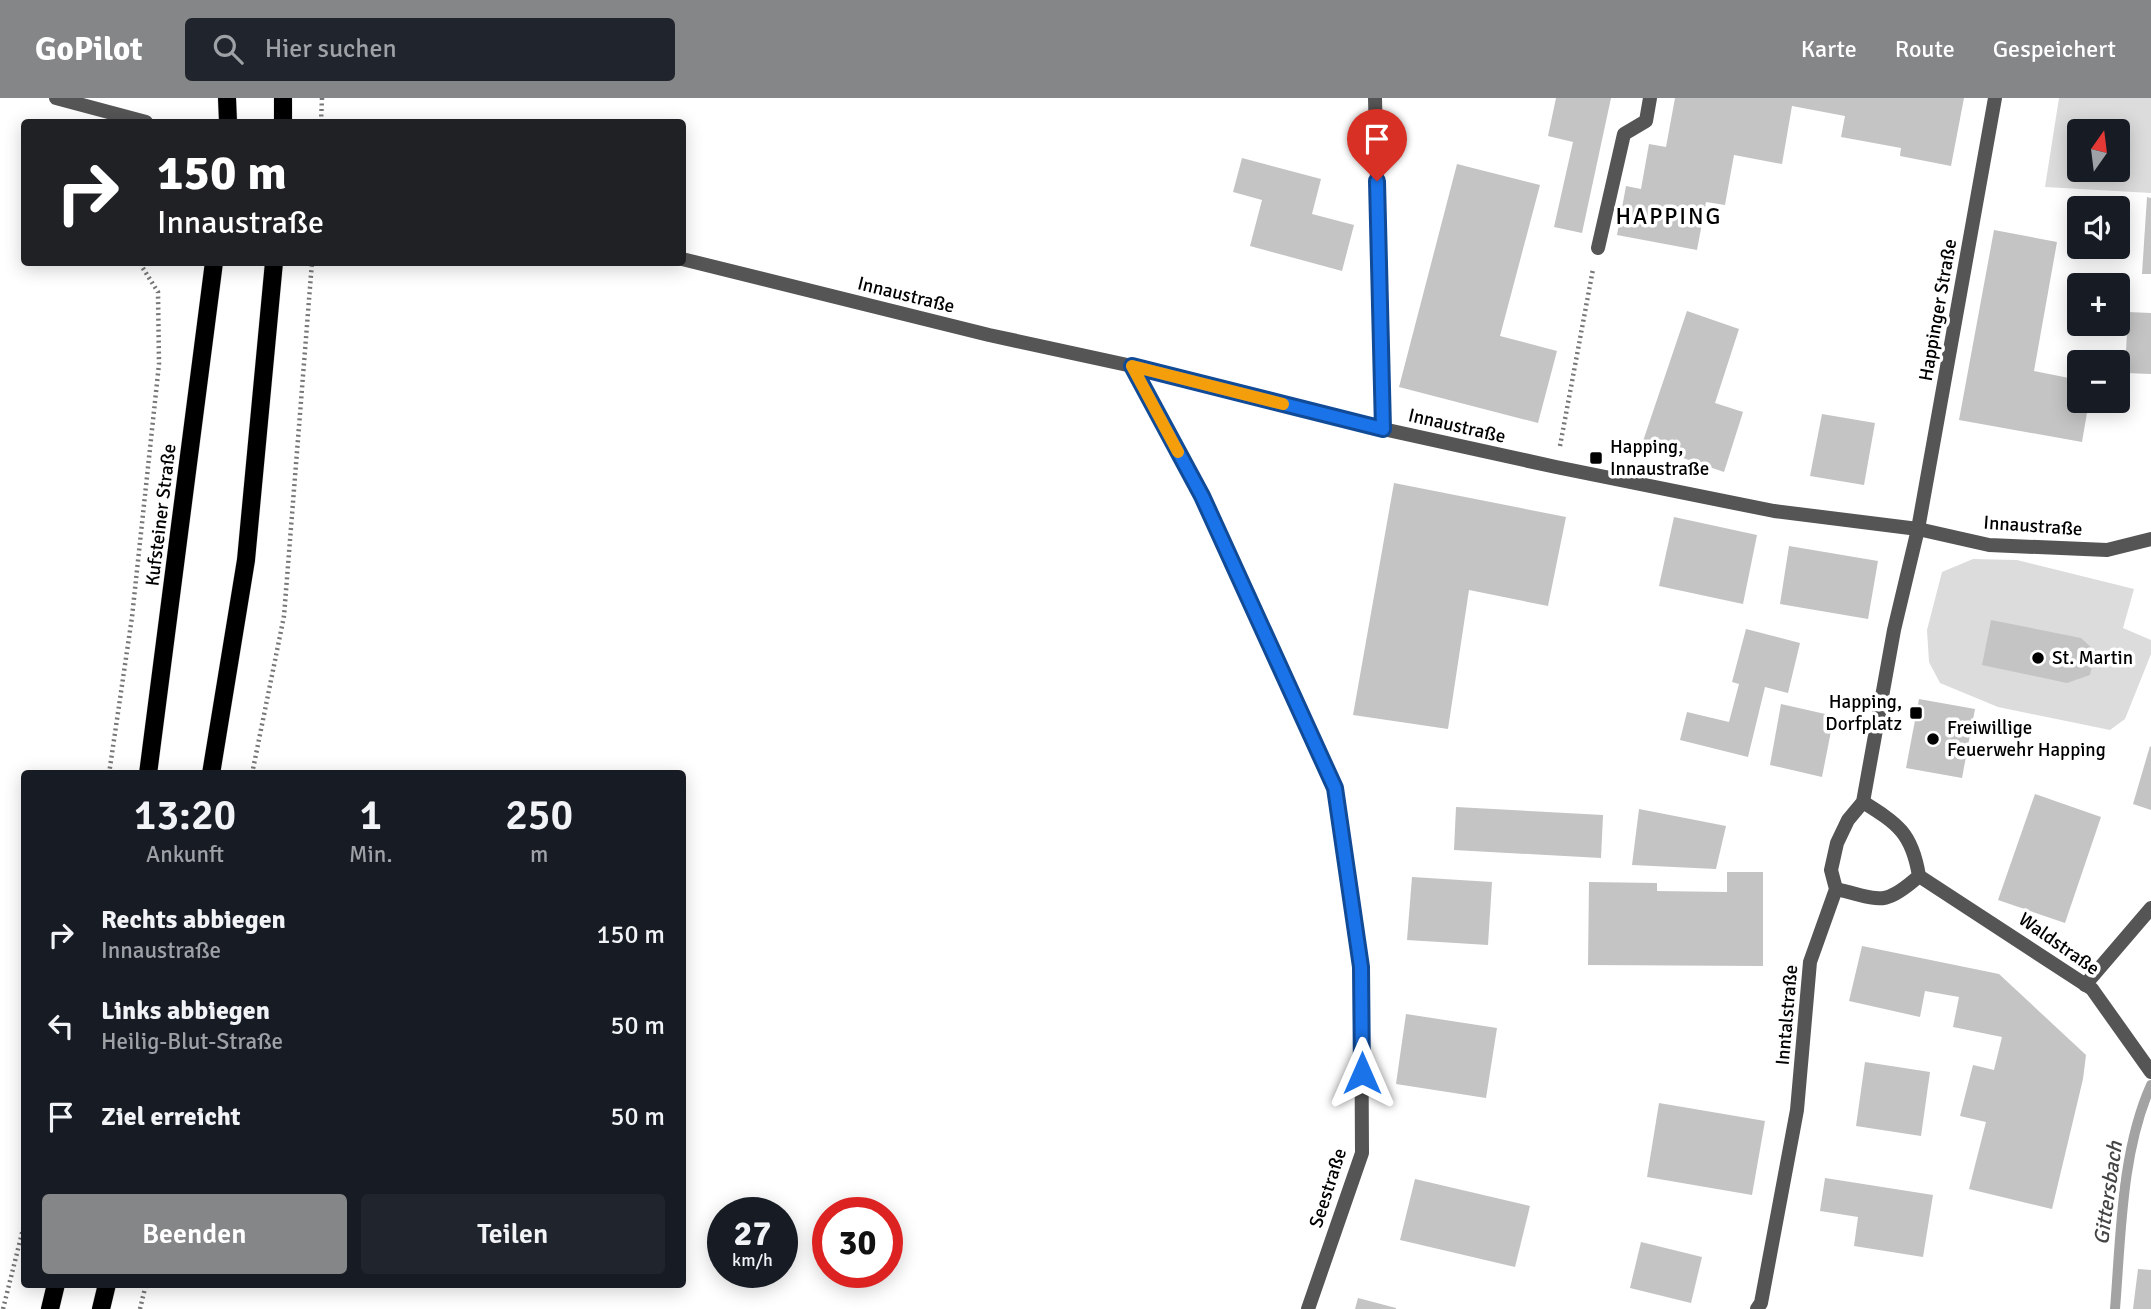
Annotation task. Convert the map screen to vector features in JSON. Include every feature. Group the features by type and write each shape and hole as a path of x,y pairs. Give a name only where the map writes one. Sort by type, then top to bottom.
{"main road":[{"path":"227,98 228,119"},
{"path":"283,98 283,119"},
{"name":"Kufsteiner Straße","path":"149,770 213,266"},
{"path":"212,770 246,560 274,266"},
{"path":"50,1309 55,1288"},
{"path":"101,1309 106,1288"}],"street":[{"path":"56,98 135,119"},
{"path":"1375,98 1383,429"},
{"path":"1598,248 1624,134 1646,121 1650,98"},
{"name":"Happinger Straße","path":"1918,529 1995,98"},
{"name":"Innaustraße","path":"686,260 1383,429 1774,512 1918,529 1989,545 2108,550 2151,539"},
{"name":"Seestraße","path":"1132,366 1202,496 1335,788 1361,967 1362,1153 1308,1309"},
{"name":"Inntalstraße","path":"1758,1309 1797,1110 1810,962 1836,889 1831,870 1837,843 1848,820 1863,802 1894,630 1918,529"},
{"path":"1836,889 1885,900 1902,891 1919,876 1916,853 1905,833 1863,802"},
{"name":"Waldstraße","path":"1919,876 2092,989 2151,1072"},
{"path":"2085,985 2151,908"}],"path":[{"path":"321,119 322,98"},
{"path":"1556,467 1598,248"},
{"path":"110,770 132,617 159,364 158,292 142,266"},
{"path":"253,770 284,616 312,266"},
{"path":"3,1309 21,1237"},
{"path":"140,1309 145,1288"}],"shaded area":[{"path":"2059,98 2151,98 2151,193 2045,187"},
{"path":"1973,559 2017,560 2134,589 2123,628 2151,640 2151,654 2125,719 2110,730 1998,707 1940,683 1929,662 1927,630 1942,572"}],"building":[{"path":"1556,98 1611,98 1582,233 1554,227 1573,142 1548,136"},
{"path":"1675,98 1964,98 1951,166 1900,156 1901,148 1841,137 1845,116 1792,106 1782,164 1734,155 1725,205 1706,202 1697,250 1617,235 1626,186 1641,189 1649,144 1666,147"},
{"path":"1242,158 1321,179 1312,214 1354,225 1342,271 1250,246 1262,200 1233,192"},
{"path":"1457,164 1540,185 1500,336 1557,351 1538,423 1399,387"},
{"path":"2147,197 2151,198 2151,274 2142,274"},
{"path":"1994,230 2057,242 2034,371 2067,378 2067,413 2087,413 2082,442 1959,420"},
{"path":"1687,311 1739,329 1715,403 1743,412 1724,472 1642,444"},
{"path":"2130,312 2151,313 2151,374 2130,373 2130,350 2126,350 2127,336 2130,336"},
{"path":"1822,414 1875,423 1864,485 1810,476"},
{"path":"1394,483 1566,517 1548,606 1469,590 1448,729 1353,715"},
{"path":"1674,517 1757,535 1743,604 1659,586"},
{"path":"1789,546 1878,561 1868,619 1780,604"},
{"name":"St. Martin","path":"1991,620 2081,638 2095,651 2090,675 2067,683 1982,665"},
{"path":"1746,629 1800,643 1788,693 1765,687 1748,757 1680,740 1687,712 1729,722 1739,684 1732,682"},
{"path":"1919,699 1975,709 1962,778 1906,768"},
{"path":"1781,704 1834,716 1822,777 1770,765"},
{"path":"2151,747 2151,810 2133,804"},
{"path":"2035,794 2101,817 2065,923 1998,900"},
{"path":"1456,807 1603,815 1601,858 1454,850"},
{"path":"1639,809 1726,826 1716,869 1632,865"},
{"path":"1727,872 1763,872 1763,966 1588,965 1589,882 1657,883 1657,891 1727,892"},
{"path":"1412,877 1492,882 1488,945 1407,940"},
{"path":"1862,946 1999,974 2086,1055 2083,1079 2052,1209 1969,1189 1986,1122 1960,1116 1973,1065 1994,1070 2002,1037 1953,1027 1959,997 1925,991 1920,1017 1849,1001"},
{"path":"1406,1014 1497,1028 1486,1098 1396,1084"},
{"path":"1865,1062 1930,1072 1921,1136 1856,1126"},
{"path":"1659,1103 1765,1121 1752,1195 1647,1177"},
{"path":"1825,1178 1933,1195 1923,1257 1854,1246 1858,1217 1820,1211"},
{"path":"1415,1179 1530,1206 1515,1267 1400,1240"},
{"path":"1641,1242 1702,1257 1691,1303 1630,1288"},
{"path":"2138,1269 2151,1270 2151,1309 2133,1309"},
{"path":"1358,1298 1396,1308 1396,1309 1355,1309"}],"waterway":[{"name":"Gittersbach","path":"2115,1309 2128,1166 2141,1111 2151,1085"}],"slow traffic":[{"path":"1178,452 1132,366 1283,404"}],"place":[{"name":"Happing, Innaustraße","path":"1596,458"},
{"name":"St. Martin","path":"2038,658"},
{"name":"Happing, Dorfplatz","path":"1916,713"},
{"name":"Freiwillige Feuerwehr Happing","path":"1933,739"}],"district":[{"name":"HAPPING","path":"1669,216"}],"route":[{"path":"1362,1073 1361,967 1335,788 1202,496 1132,366 1383,429 1377,181"}]}
